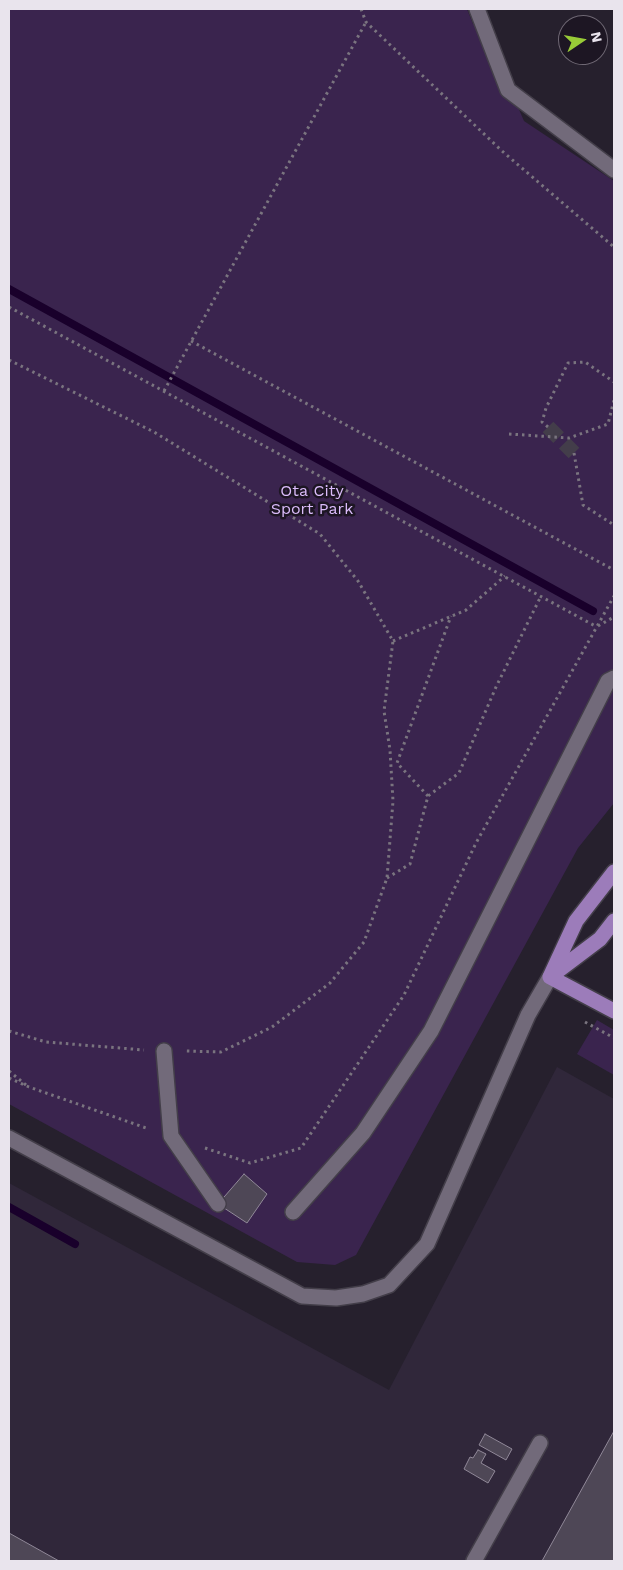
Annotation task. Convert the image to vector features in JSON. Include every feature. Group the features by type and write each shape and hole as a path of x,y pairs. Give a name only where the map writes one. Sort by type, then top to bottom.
{"main road":[{"path":"550,977 576,921 614,872"},
{"path":"550,977 600,939 614,921"},
{"path":"550,977 614,1011"}],"street":[{"path":"477,9 508,90 614,170"},
{"path":"293,1212 363,1133 431,1031 608,681 614,678"},
{"path":"9,1138 302,1296 336,1298 363,1294 389,1285 427,1244 528,1015 550,977"},
{"path":"164,1051 171,1136 218,1204"},
{"path":"474,1561 540,1443"}],"path":[{"path":"361,9 366,22 502,151 614,247"},
{"path":"164,391 366,22"},
{"path":"9,307 597,627"},
{"path":"191,341 614,570"},
{"path":"9,360 154,432 320,534 358,581 392,641 384,711 390,750 393,801 387,878 364,942 330,983 272,1027 221,1052 164,1051 46,1042 9,1030"},
{"path":"548,427 542,422 546,408 568,362 585,362 614,382"},
{"path":"510,434 569,438 608,424 614,400"},
{"path":"574,453 583,505 614,525"},
{"path":"392,641 466,610 505,576"},
{"path":"387,878 410,864 428,796 459,773 496,687 541,596"},
{"path":"9,1078 29,1087 250,1163 301,1148 404,995 476,843 614,596"},
{"path":"428,796 398,763 451,616"},
{"path":"597,627 614,618"},
{"path":"585,1022 614,1038"},
{"path":"9,1071 29,1087"}],"shaded area":[{"path":"557,1067 614,1099 614,1561 9,1561 9,1183 389,1390"}],"green space":[{"name":"Ota City Sport Park","path":"9,9 467,9 473,24 484,28 524,121 614,181 614,803 578,848 356,1255 335,1265 297,1262 9,1104"},
{"path":"597,1020 614,1030 614,1075 577,1054"}],"building":[{"path":"244,1174 267,1194 247,1223 218,1204"},
{"path":"614,1431 614,1561 542,1561"},
{"path":"485,1434 512,1449 506,1460 479,1445"},
{"path":"478,1450 486,1454 481,1463 495,1471 488,1483 464,1469 470,1457 473,1458"},
{"path":"9,1533 59,1561 9,1561"}],"waterway":[{"path":"9,289 593,611"},
{"path":"9,1207 75,1244"}],"tunnel":[{"path":"548,427 574,453"}]}
